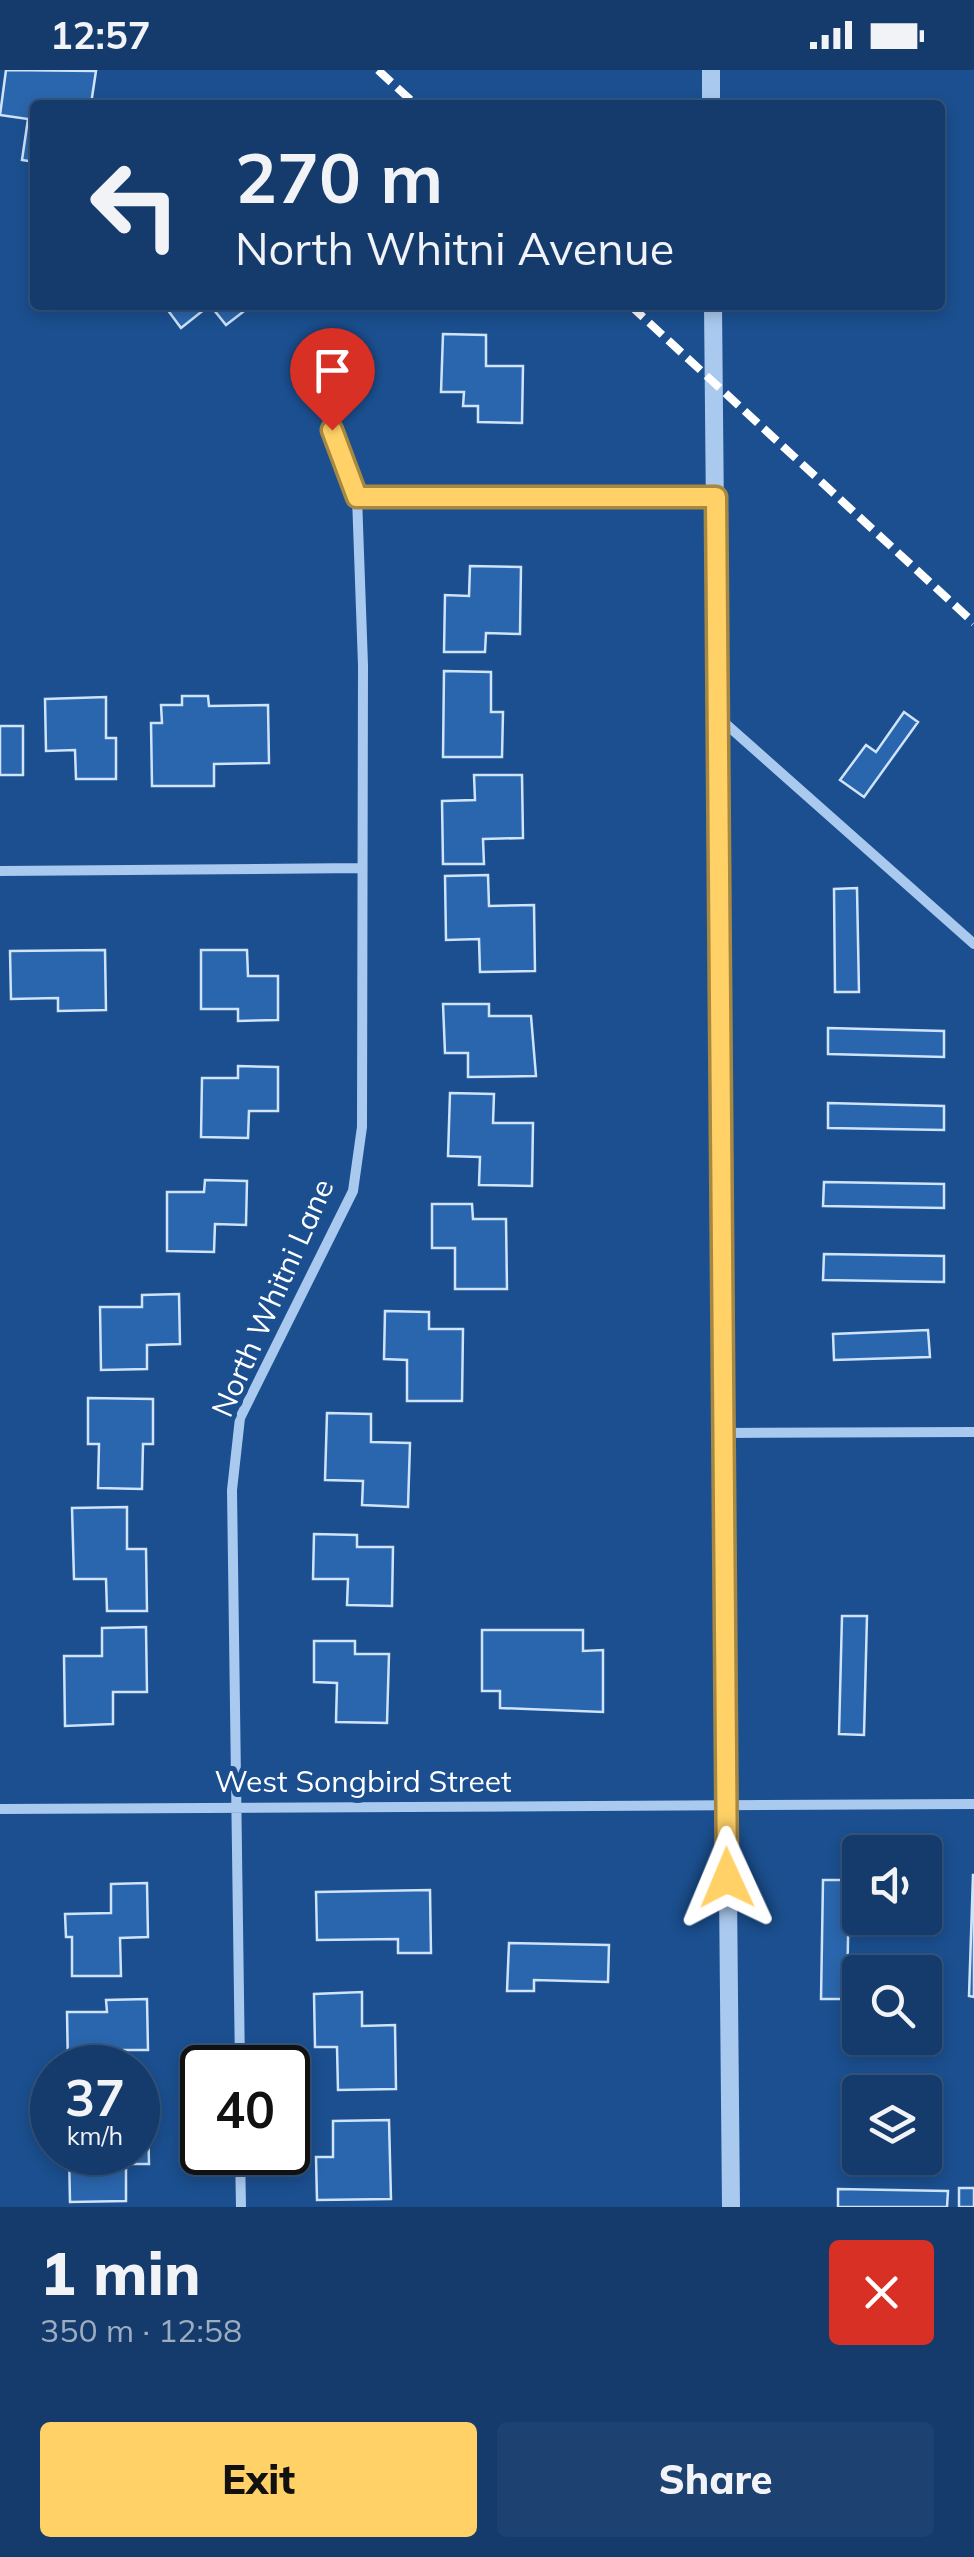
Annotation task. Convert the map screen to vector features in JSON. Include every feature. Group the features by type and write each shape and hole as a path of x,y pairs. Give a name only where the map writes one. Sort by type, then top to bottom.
{"street":[{"path":"711,70 711,100"},
{"path":"712,310 731,2207"},
{"name":"North Whitni Lane","path":"240,2045 232,1490 240,1418 352,1191 362,1127 357,497 344,455 309,379"},
{"path":"357,497 716,497"},
{"path":"718,716 974,944"},
{"path":"0,871 362,868"},
{"path":"723,1433 974,1432"},
{"name":"West Songbird Street","path":"0,1809 974,1804"},
{"path":"240,2175 240,2207"}],"building":[{"path":"6,70 96,71 92,100 30,100 30,161 22,160 28,119 0,115"},
{"path":"168,310 204,310 181,328"},
{"path":"214,310 246,310 226,325"},
{"path":"443,334 486,335 486,366 523,366 522,423 478,422 478,406 463,406 464,392 441,392"},
{"path":"470,566 521,567 520,634 486,633 485,652 444,652 445,595 469,596"},
{"path":"444,671 491,672 491,712 503,712 502,757 443,757"},
{"path":"182,696 208,696 209,706 268,705 269,763 214,764 214,786 152,786 151,723 162,723 161,705 182,705"},
{"path":"106,697 106,738 116,738 116,779 76,779 75,750 46,751 45,699"},
{"path":"904,712 918,722 864,797 840,780 866,745 876,752"},
{"path":"0,726 23,726 23,775 0,775"},
{"path":"474,775 522,775 523,838 483,839 484,864 443,864 442,801 475,800"},
{"path":"488,875 489,906 534,905 535,971 480,972 479,939 446,940 445,876"},
{"path":"857,888 859,992 835,992 834,889"},
{"path":"105,950 106,1010 58,1011 58,998 11,999 10,951"},
{"path":"201,950 247,950 248,976 278,976 278,1020 238,1021 238,1009 201,1009"},
{"path":"443,1004 489,1004 489,1016 531,1016 536,1076 468,1077 468,1053 445,1053"},
{"path":"828,1028 944,1031 944,1057 828,1054"},
{"path":"238,1066 278,1067 278,1111 249,1111 248,1138 201,1137 202,1078 238,1078"},
{"path":"450,1093 494,1094 493,1123 533,1123 532,1186 479,1185 480,1157 448,1156"},
{"path":"828,1103 944,1106 944,1130 828,1128"},
{"path":"205,1180 247,1181 246,1225 215,1224 214,1252 167,1251 167,1192 204,1192"},
{"path":"824,1182 944,1184 944,1208 823,1206"},
{"path":"432,1204 472,1204 473,1219 506,1219 507,1289 455,1289 455,1248 432,1248"},
{"path":"824,1254 944,1256 944,1282 823,1280"},
{"path":"179,1294 180,1344 147,1345 147,1369 101,1370 100,1307 142,1307 142,1295"},
{"path":"385,1311 429,1312 429,1329 463,1329 462,1401 407,1401 407,1360 384,1359"},
{"path":"928,1330 930,1357 834,1360 833,1334"},
{"path":"88,1398 153,1399 153,1444 143,1444 142,1489 98,1488 99,1444 88,1444"},
{"path":"327,1413 371,1414 371,1442 410,1443 408,1507 362,1505 363,1481 325,1480"},
{"path":"127,1507 127,1549 146,1549 147,1611 107,1611 106,1579 74,1579 72,1508"},
{"path":"314,1534 357,1535 357,1547 393,1547 392,1606 347,1605 348,1579 313,1579"},
{"path":"842,1616 867,1616 864,1735 839,1734"},
{"path":"146,1627 147,1692 113,1692 113,1724 65,1726 64,1656 102,1656 102,1628"},
{"path":"482,1630 583,1630 583,1651 603,1650 603,1712 500,1708 500,1691 482,1691"},
{"path":"314,1641 355,1641 355,1654 389,1654 387,1723 336,1722 337,1683 314,1682"},
{"path":"974,1875 974,1997 969,1996"},
{"path":"823,1880 842,1880 842,1935 848,1935 848,1955 842,1955 842,1999 821,1999"},
{"path":"147,1883 148,1937 120,1938 121,1976 72,1976 72,1937 66,1937 65,1914 111,1913 111,1884"},
{"path":"430,1890 431,1953 398,1953 398,1939 317,1940 316,1892"},
{"path":"509,1943 609,1945 608,1982 534,1980 534,1991 507,1991"},
{"path":"362,1992 362,2026 395,2025 396,2089 338,2090 337,2047 315,2047 314,1994"},
{"path":"147,1999 148,2045 68,2045 67,2012 107,2012 106,2000"},
{"path":"389,2120 391,2199 317,2200 316,2157 333,2157 333,2121"},
{"path":"69,2175 126,2175 126,2201 70,2202"},
{"path":"959,2188 974,2188 974,2207 959,2207"},
{"path":"838,2189 948,2191 947,2207 838,2207"}],"railway":[{"path":"378,70 411,100"},
{"path":"635,310 974,623"}],"route":[{"path":"332,430 357,497 716,497 727,1878"}]}
